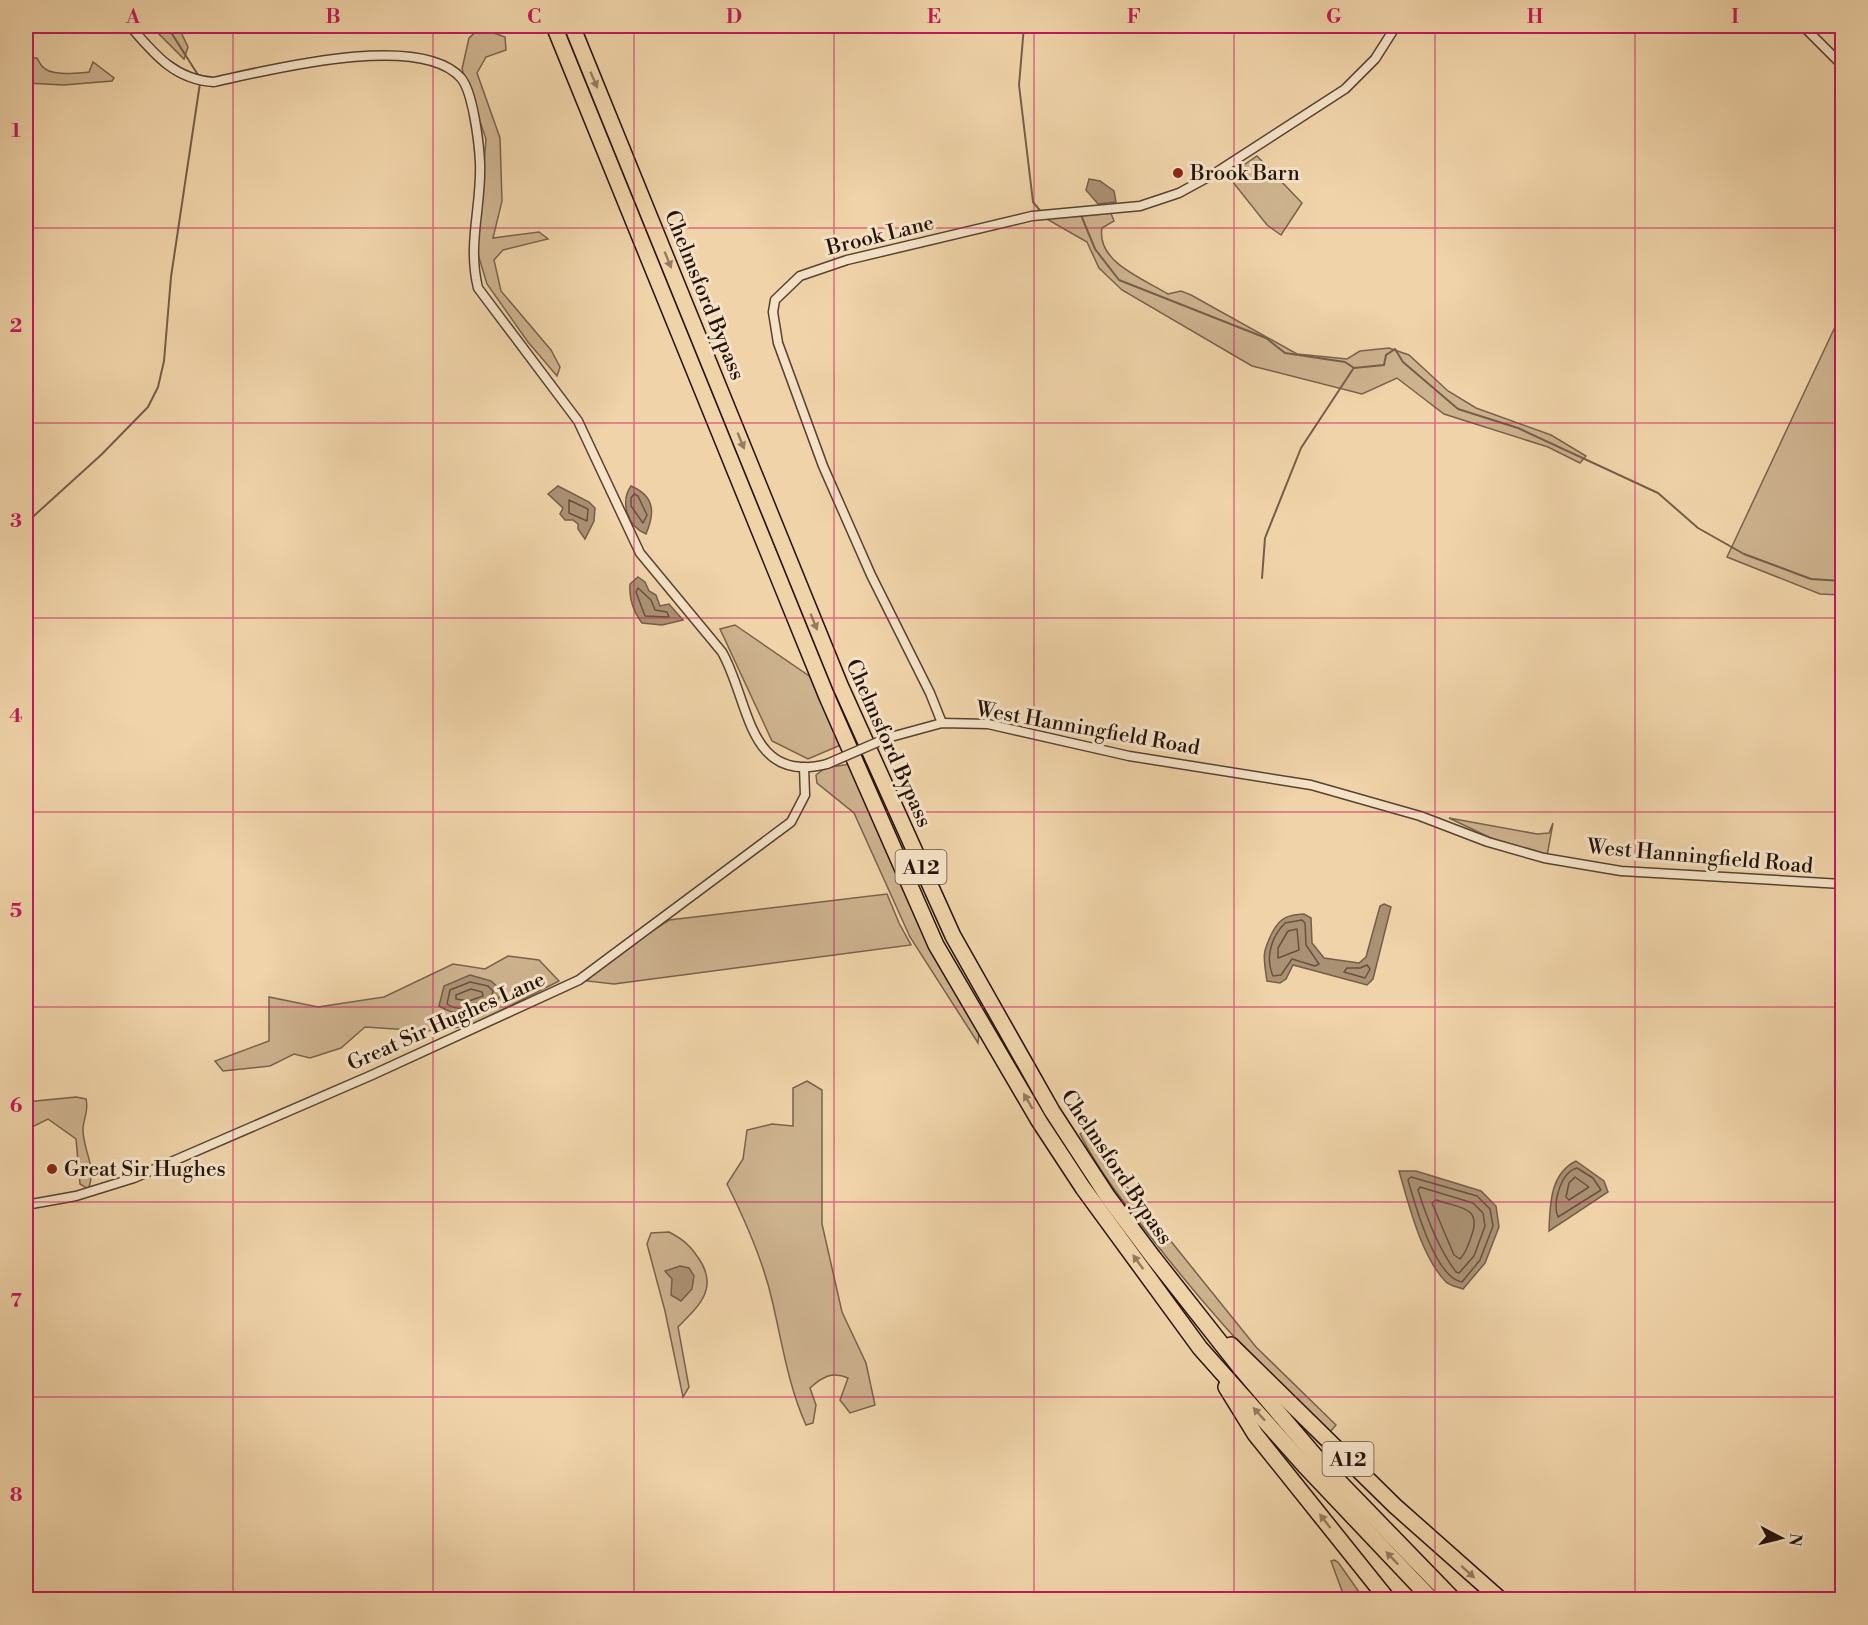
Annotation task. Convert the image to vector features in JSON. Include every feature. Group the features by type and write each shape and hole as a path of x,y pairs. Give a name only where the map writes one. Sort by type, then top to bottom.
{"highway":[{"name":"Chelmsford Bypass","path":"554,26 827,697 936,945 1039,1120 1083,1188 1200,1348 1305,1466 1432,1599"},
{"name":"Chelmsford Bypass","path":"572,26 840,686 953,936 1052,1111 1108,1197 1198,1315 1323,1465 1454,1599"},
{"name":"A12","path":"1198,1315 1395,1506 1501,1599"},
{"name":"A12","path":"1200,1348 1255,1434 1386,1599"}],"street":[{"name":"West Hanningfield Road","path":"130,26 175,71 196,81 214,82 340,58 388,55 429,60 450,68 463,81 477,127 480,164 473,265 478,288 578,421 640,553 722,652 730,666 760,746 770,757 783,764 804,767 827,764 887,738 942,723 988,724 1129,756 1311,785 1420,816 1488,842 1544,858 1621,871 1842,884"},
{"name":"Brook Lane","path":"942,723 930,693 870,575 823,466 778,343 773,312 776,300 800,276 848,260 1032,216 1140,206 1179,194 1212,176 1345,89 1375,59 1395,26"},
{"path":"1803,26 1842,65"},
{"name":"Great Sir Hughes Lane","path":"26,1205 76,1196 134,1178 372,1075 579,980 791,822 805,795 804,767"}],"shaded area":[{"path":"151,26 178,26 188,47 184,59"},
{"path":"480,28 505,37 506,50 486,57 477,73 500,138 502,201 493,238 539,232 548,239 503,250 494,260 501,291 551,350 560,367 557,376 528,342 487,284 477,251 486,139 462,69 469,38"},
{"path":"26,58 37,58 41,65 51,72 64,74 89,72 93,62 114,78 112,81 64,85 26,83"},
{"path":"1257,156 1302,203 1281,235 1267,225 1228,176"},
{"path":"1110,211 1114,221 1102,228 1102,240 1106,251 1124,268 1168,294 1181,291 1191,295 1297,354 1347,359 1360,351 1389,348 1409,355 1448,391 1476,408 1551,435 1586,456 1580,463 1548,447 1444,414 1397,378 1362,394 1252,366 1122,290 1099,268 1087,242 1045,218"},
{"path":"1842,312 1842,595 1820,594 1727,557"},
{"path":"735,625 815,680 843,744 808,759 772,741 720,629"},
{"path":"850,764 979,1031 978,1043 910,937 854,813 817,783 816,775 825,768"},
{"path":"1449,818 1537,834 1549,833 1553,823 1547,856 1493,839"},
{"path":"887,894 911,945 614,984 587,981 603,963 669,920"},
{"path":"508,956 539,960 559,981 470,1026 426,1031 365,1027 341,1048 310,1058 294,1054 270,1066 223,1071 215,1061 269,1041 269,997 318,1007 384,997 453,964 485,969"},
{"path":"807,1081 822,1090 822,1224 842,1312 866,1363 875,1405 850,1413 840,1400 848,1378 837,1375 828,1376 810,1388 816,1405 813,1423 806,1425 790,1379 764,1270 727,1184 743,1159 747,1130 772,1124 793,1126 793,1088"},
{"path":"76,1097 86,1099 87,1103 83,1136 91,1166 91,1181 88,1189 80,1184 76,1139 48,1119 30,1128 26,1135 26,1102"},
{"path":"1083,1132 1256,1347 1336,1425 1329,1433 1258,1363 1171,1262 1104,1174 1080,1134"},
{"path":"669,1232 691,1248 704,1267 707,1277 707,1286 700,1303 678,1327 689,1387 683,1397 665,1311 647,1244 651,1233"},
{"path":"1331,1561 1338,1562 1364,1599 1345,1599"}],"water":[{"path":"1089,179 1100,181 1114,191 1116,202 1098,204 1086,190"},
{"path":"558,486 589,502 595,508 594,521 585,539 578,529 578,524 573,520 565,520 560,514 563,508 548,494"},
{"path":"631,486 645,495 651,506 651,519 646,534 634,525 627,513 626,499"},
{"path":"638,577 645,582 649,591 656,595 660,606 669,604 683,620 662,625 642,623 636,614 630,594 630,584"},
{"path":"1384,904 1391,907 1373,979 1367,985 1293,965 1286,979 1280,983 1267,981 1265,950 1273,931 1282,920 1289,916 1304,914 1311,918 1312,943 1324,958 1359,963 1366,957 1380,906"},
{"path":"470,975 491,981 502,991 495,1006 474,1014 460,1014 439,1006 444,986"},
{"path":"1576,1161 1604,1181 1608,1192 1549,1231 1551,1200 1556,1182 1567,1167"},
{"path":"1399,1171 1416,1171 1481,1191 1496,1206 1499,1227 1485,1263 1463,1289 1446,1282 1437,1271 1417,1230"},
{"path":"680,1266 689,1268 694,1276 692,1289 681,1301 671,1295 672,1279 665,1271"}],"waterway":[{"path":"167,26 200,78"},
{"path":"1024,26 1019,85 1033,202 1042,213"},
{"path":"26,523 101,455 148,407 158,387 164,361 171,277 200,83"},
{"path":"1081,215 1095,249 1119,280 1266,338 1285,353 1345,362 1354,368 1384,365 1386,355 1395,349 1403,362 1458,409 1518,428 1658,493 1698,528 1744,554 1811,579 1842,581"},
{"path":"1262,578 1265,538 1301,448 1353,369"}],"place":[{"name":"Brook Barn","path":"1178,173"},
{"name":"Great Sir Hughes","path":"52,1169"}]}
